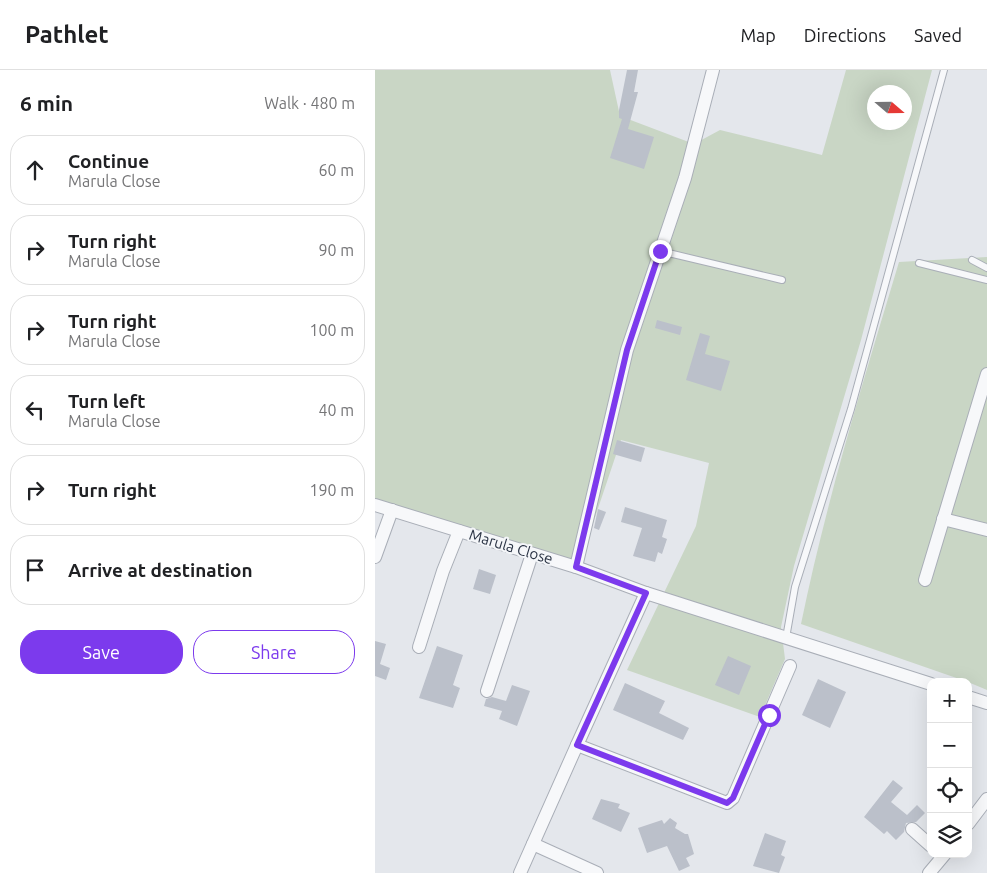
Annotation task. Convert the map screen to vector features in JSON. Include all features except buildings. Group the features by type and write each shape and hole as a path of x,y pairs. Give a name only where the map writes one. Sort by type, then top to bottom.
{"street":[{"path":"576,567 627,350 685,178 713,70"},
{"path":"925,580 987,374"},
{"name":"Marula Close","path":"375,505 576,567 646,593 927,683"},
{"path":"375,557 392,510"},
{"path":"943,519 987,530"},
{"path":"419,647 443,571 459,531"},
{"path":"487,691 532,554"},
{"path":"520,873 646,593"},
{"path":"577,745 727,803 733,798 790,666"},
{"path":"972,697 987,703"},
{"path":"972,819 987,799"},
{"path":"912,829 927,842"},
{"path":"533,844 597,873"},
{"path":"929,873 940,858"}],"lane":[{"path":"786,638 795,587 851,409 944,70"},
{"path":"660,251 782,280"},
{"path":"972,260 987,268"},
{"path":"919,263 987,280"}],"green space":[{"path":"375,70 610,70 620,116 694,144 720,130 822,155 846,70 932,70 861,340 794,566 781,627 785,659 760,717 627,670 696,526 709,463 621,440 579,565 375,499"},
{"path":"987,257 987,690 972,684 972,678 956,678 801,624 834,487 899,262"}],"route":[{"path":"660,251 627,350 576,567 646,593 577,745 722,803 727,803 733,798 769,715"}]}
